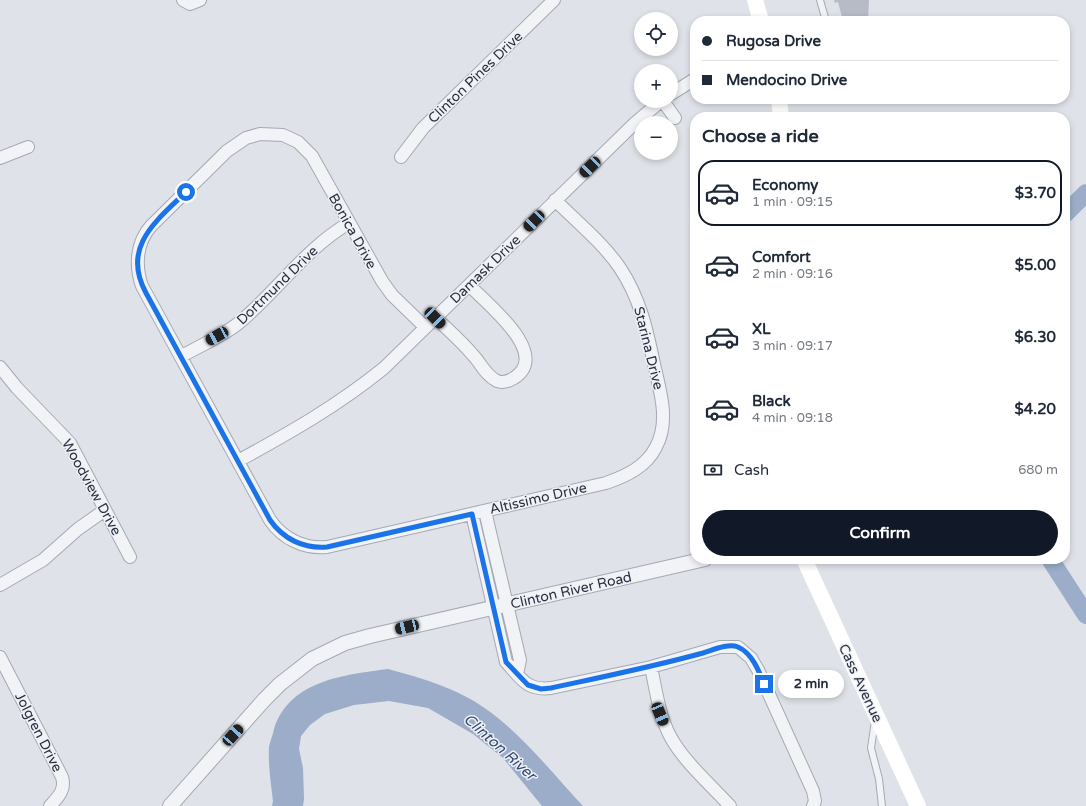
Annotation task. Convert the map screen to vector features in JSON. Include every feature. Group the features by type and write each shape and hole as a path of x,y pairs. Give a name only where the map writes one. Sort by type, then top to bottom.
{"main road":[{"path":"755,0 760,16"},
{"name":"Cass Avenue","path":"806,564 918,806"}],"street":[{"path":"183,0 190,4 200,0"},
{"name":"Clinton Pines Drive","path":"401,157 423,128 554,0"},
{"path":"678,90 690,82"},
{"name":"Damask Drive","path":"238,460 296,429 344,400 384,368 555,200 635,123 653,108"},
{"path":"667,108 673,116"},
{"name":"Bonica Drive","path":"182,356 142,286 137,267 138,254 147,231 234,145 255,134 283,135 298,142 312,156 387,288 425,327"},
{"path":"0,158 28,146"},
{"name":"Starina Drive","path":"555,200 619,266 640,306 645,322 663,408 661,434 653,452"},
{"name":"Dortmund Drive","path":"182,356 241,321 317,246 332,233 349,223"},
{"path":"435,318 473,354 489,376 503,382 512,379 519,374 527,362 526,354 521,342 513,331 469,285"},
{"path":"182,356 238,460"},
{"name":"Woodview Drive","path":"0,367 17,388 70,443 130,557"},
{"name":"Altissimo Drive","path":"238,460 274,525 286,536 298,543 311,547 327,547 486,511 618,478 641,466 653,452"},
{"path":"0,585 43,560 78,529 105,510"},
{"path":"486,511 520,660 517,674"},
{"path":"472,514 506,662 528,685 541,689 651,667 720,648 733,646 744,651 751,658 758,670 813,792 815,801 813,806"},
{"name":"Clinton River Road","path":"170,806 280,684 312,659 345,643 690,562"},
{"name":"Jolgren Drive","path":"0,657 60,772 64,786 63,791 50,806"},
{"path":"651,667 660,714 669,735 678,749 730,806"}],"lane":[{"path":"820,0 825,16"},
{"path":"876,714 871,748 879,779 882,806"}],"water":[{"name":"Clinton River","path":"388,669 451,689 486,709 500,719 525,742 583,806 542,806 503,758 473,734 428,708 389,701 354,705 325,714 310,725 301,736 299,749 303,768 303,806 272,806 273,801 269,768 269,747 274,729 282,713 292,700 306,690 320,683 354,674"}],"building":[{"path":"834,0 869,0 868,16 842,16 838,2 835,3"}],"waterway":[{"path":"1070,209 1086,193"},
{"path":"1053,564 1086,615"}],"route":[{"path":"186,192 155,222 145,234 137,261 140,279 142,286 182,356 270,520 278,530 298,543 316,548 327,547 472,514 506,662 528,685 541,689 551,688 651,667 720,648 733,646 738,647 751,658 764,684"}]}
